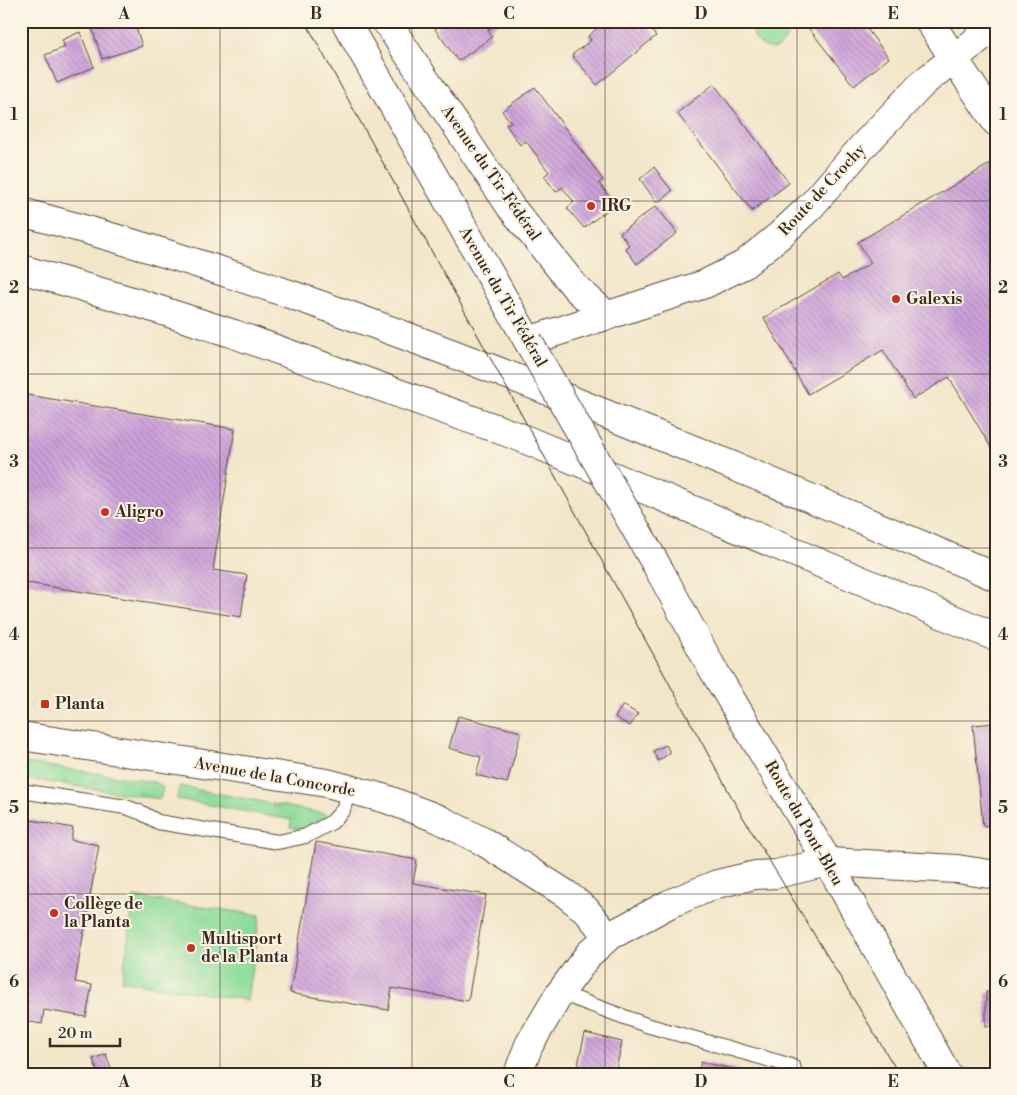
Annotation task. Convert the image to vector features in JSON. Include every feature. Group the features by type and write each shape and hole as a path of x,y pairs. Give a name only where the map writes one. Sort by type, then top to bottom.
{"main road":[{"name":"Avenue du Tir Fédéral","path":"345,21 661,573"},
{"name":"Avenue du Tir-Fédéral","path":"386,21 510,206 576,288 607,316"},
{"path":"929,21 996,122"},
{"name":"Route de Crochy","path":"528,341 705,284 743,265 798,218 924,82 996,25"},
{"path":"21,212 122,240 210,268 412,338 656,434 992,576"},
{"path":"21,269 135,302 234,334 517,436 996,637"},
{"name":"Route du Pont-Bleu","path":"661,573 710,666 828,862 947,1074"},
{"name":"Avenue de la Concorde","path":"21,736 327,783 386,799 430,816 484,842 566,894 586,910 608,937"},
{"path":"518,1074 529,1045 560,993 589,954 608,937 669,904 717,884 755,875 776,874 828,862 957,869 996,875"}],"lane":[{"path":"21,791 126,807 158,822 278,842 306,836 332,822 343,810 349,789"},
{"path":"560,993 646,1025 785,1064 793,1067 796,1074"}],"green space":[{"path":"749,21 781,21 788,30 785,41 778,48 773,49 763,46 756,40"},
{"path":"21,762 155,782 163,787 160,799 21,778"},
{"path":"179,786 326,814 327,817 301,829 290,827 291,820 177,799"},
{"name":"Multisport de la Planta","path":"134,897 260,915 247,1000 122,981"}],"building":[{"path":"90,21 134,21 142,46 102,59"},
{"path":"445,21 501,21 488,30 492,37 458,61 435,29"},
{"path":"606,21 611,21 614,25 619,21 644,21 656,36 597,85 572,55 591,40 588,36"},
{"path":"803,21 861,21 889,58 854,86"},
{"path":"80,32 94,67 57,83 45,55 65,47 62,40"},
{"path":"714,84 789,183 752,211 677,113"},
{"path":"535,87 603,180 599,183 615,204 584,228 567,208 574,202 562,187 556,192 544,176 549,172 526,141 520,145 506,125 511,122 502,111"},
{"name":"Galexis","path":"993,162 996,166 996,456 949,377 913,399 883,350 808,394 764,318 838,274 842,280 871,263 858,242"},
{"path":"654,167 672,191 657,203 640,179"},
{"path":"656,206 677,233 637,264 625,248 629,245 620,233"},
{"path":"21,394 235,429 213,570 247,575 241,617 21,582"},
{"path":"623,705 638,714 630,726 615,717"},
{"path":"458,716 521,732 507,783 476,775 481,757 449,748"},
{"path":"996,723 996,825 983,826 973,725"},
{"path":"666,745 670,753 658,761 653,751"},
{"name":"Collège de la Planta","path":"21,818 73,828 71,840 99,845 75,982 92,985 86,1017 44,1010 42,1024 21,1020"},
{"path":"316,842 417,860 413,883 486,895 468,1001 392,988 388,1010 290,993"},
{"path":"986,992 996,992 996,1026 986,1026"},
{"path":"585,1033 622,1042 615,1074 576,1074"},
{"path":"106,1054 113,1074 98,1074 93,1059"},
{"path":"701,1062 751,1073 751,1074 698,1074"}],"tram line":[{"path":"305,21 741,814 899,1074"}],"place":[{"name":"IRG","path":"591,206"},
{"name":"Galexis","path":"896,299"},
{"name":"Aligro","path":"105,512"},
{"name":"Planta","path":"45,704"},
{"name":"Collège de la Planta","path":"54,913"},
{"name":"Multisport de la Planta","path":"191,948"}]}
